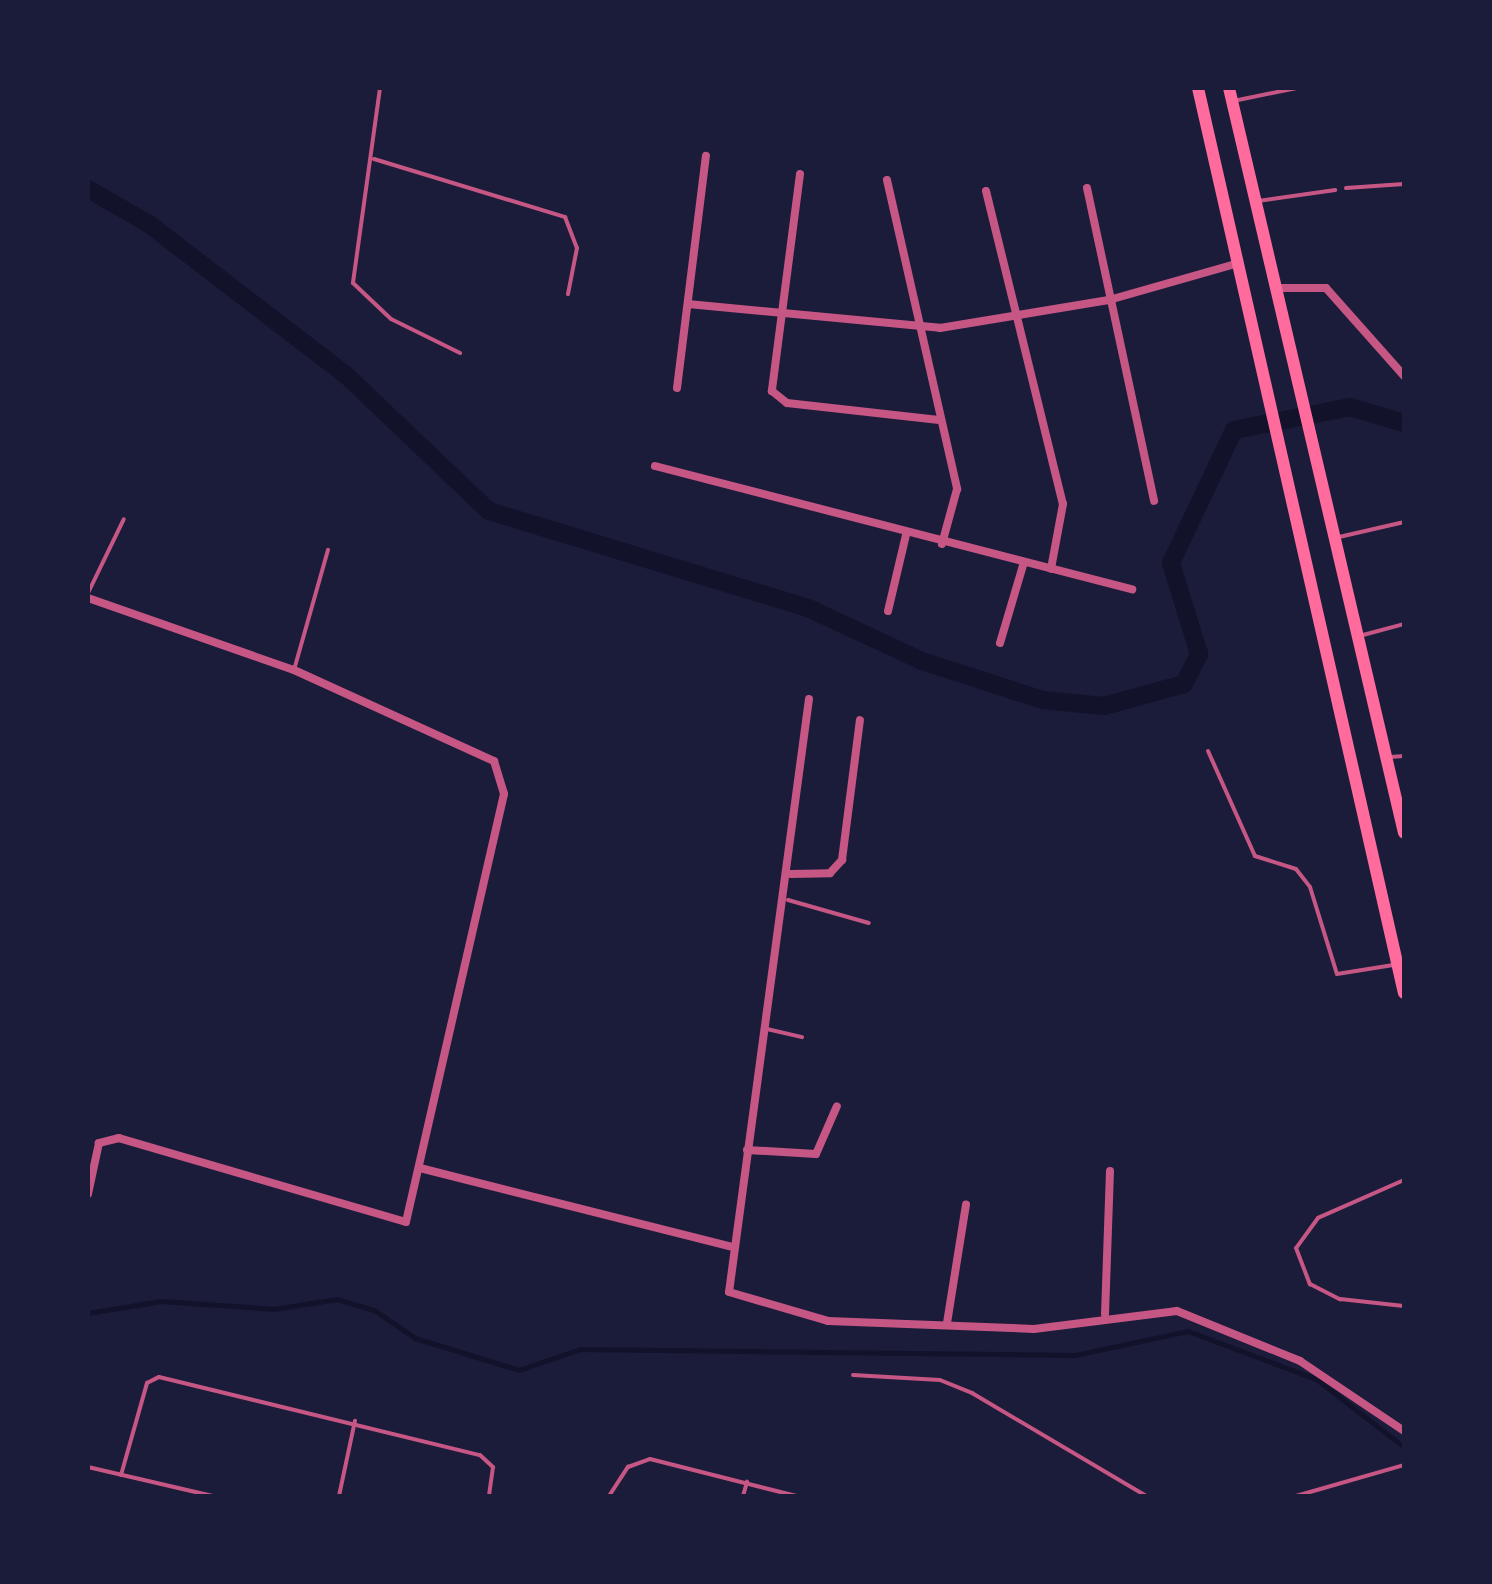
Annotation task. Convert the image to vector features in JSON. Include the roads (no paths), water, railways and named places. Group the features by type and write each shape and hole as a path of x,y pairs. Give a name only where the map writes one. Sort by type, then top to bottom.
{"main road":[{"path":"1198,88 1250,325 1286,458 1404,994"},
{"path":"1231,94 1362,635 1397,757 1404,833"}],"street":[{"path":"677,388 706,156"},
{"path":"800,174 780,312 777,398 939,420"},
{"path":"887,180 957,496 942,544"},
{"path":"1087,188 1154,501"},
{"path":"986,191 1013,319 1063,504 1051,568"},
{"path":"688,304 919,327 1013,319 1109,300 1239,264"},
{"path":"1278,288 1326,288 1404,376"},
{"path":"655,466 906,535 1132,589"},
{"path":"888,611 906,535"},
{"path":"1000,643 1024,562"},
{"path":"88,596 294,670 494,761 502,773 420,1168 400,1225 118,1138 99,1142 88,1194"},
{"path":"809,699 788,900 732,1246 729,1292 738,1300 828,1322 1034,1328 1104,1314 1177,1311 1216,1322 1300,1361 1404,1431"},
{"path":"791,874 830,874 842,860 860,720"},
{"path":"747,1150 816,1154 837,1106"},
{"path":"420,1168 732,1246"},
{"path":"1104,1314 1110,1170"},
{"path":"947,1324 966,1206"}],"lane":[{"path":"380,88 374,158 353,283 391,319 460,353"},
{"path":"1231,94 1298,88"},
{"path":"374,158 565,217 577,248 568,294"},
{"path":"1346,188 1404,184"},
{"path":"1258,201 1335,190"},
{"path":"88,596 124,519"},
{"path":"1339,538 1404,522"},
{"path":"294,670 328,550"},
{"path":"1362,635 1404,624"},
{"path":"1208,751 1255,856 1296,869 1310,887 1337,974 1397,964"},
{"path":"788,900 869,923"},
{"path":"767,1030 802,1037"},
{"path":"1404,1180 1318,1218 1296,1248 1310,1284 1325,1292 1404,1306"},
{"path":"853,1375 898,1374 972,1392 1146,1496"},
{"path":"122,1476 150,1378 355,1421 489,1460 490,1496"},
{"path":"339,1496 355,1421"},
{"path":"609,1496 628,1468 650,1459 796,1496"},
{"path":"1296,1496 1404,1465"},
{"path":"88,1467 213,1496"},
{"path":"743,1496 747,1482"}],"waterway":[{"path":"88,189 149,224 346,375 489,511 808,608 922,661 1043,700 1104,706 1184,684 1199,654 1171,563 1234,430 1350,407 1404,423"},
{"path":"88,1313 161,1301 274,1309 337,1299 374,1310 415,1338 519,1370 580,1349 1075,1355 1188,1331 1316,1379 1404,1447"}]}
